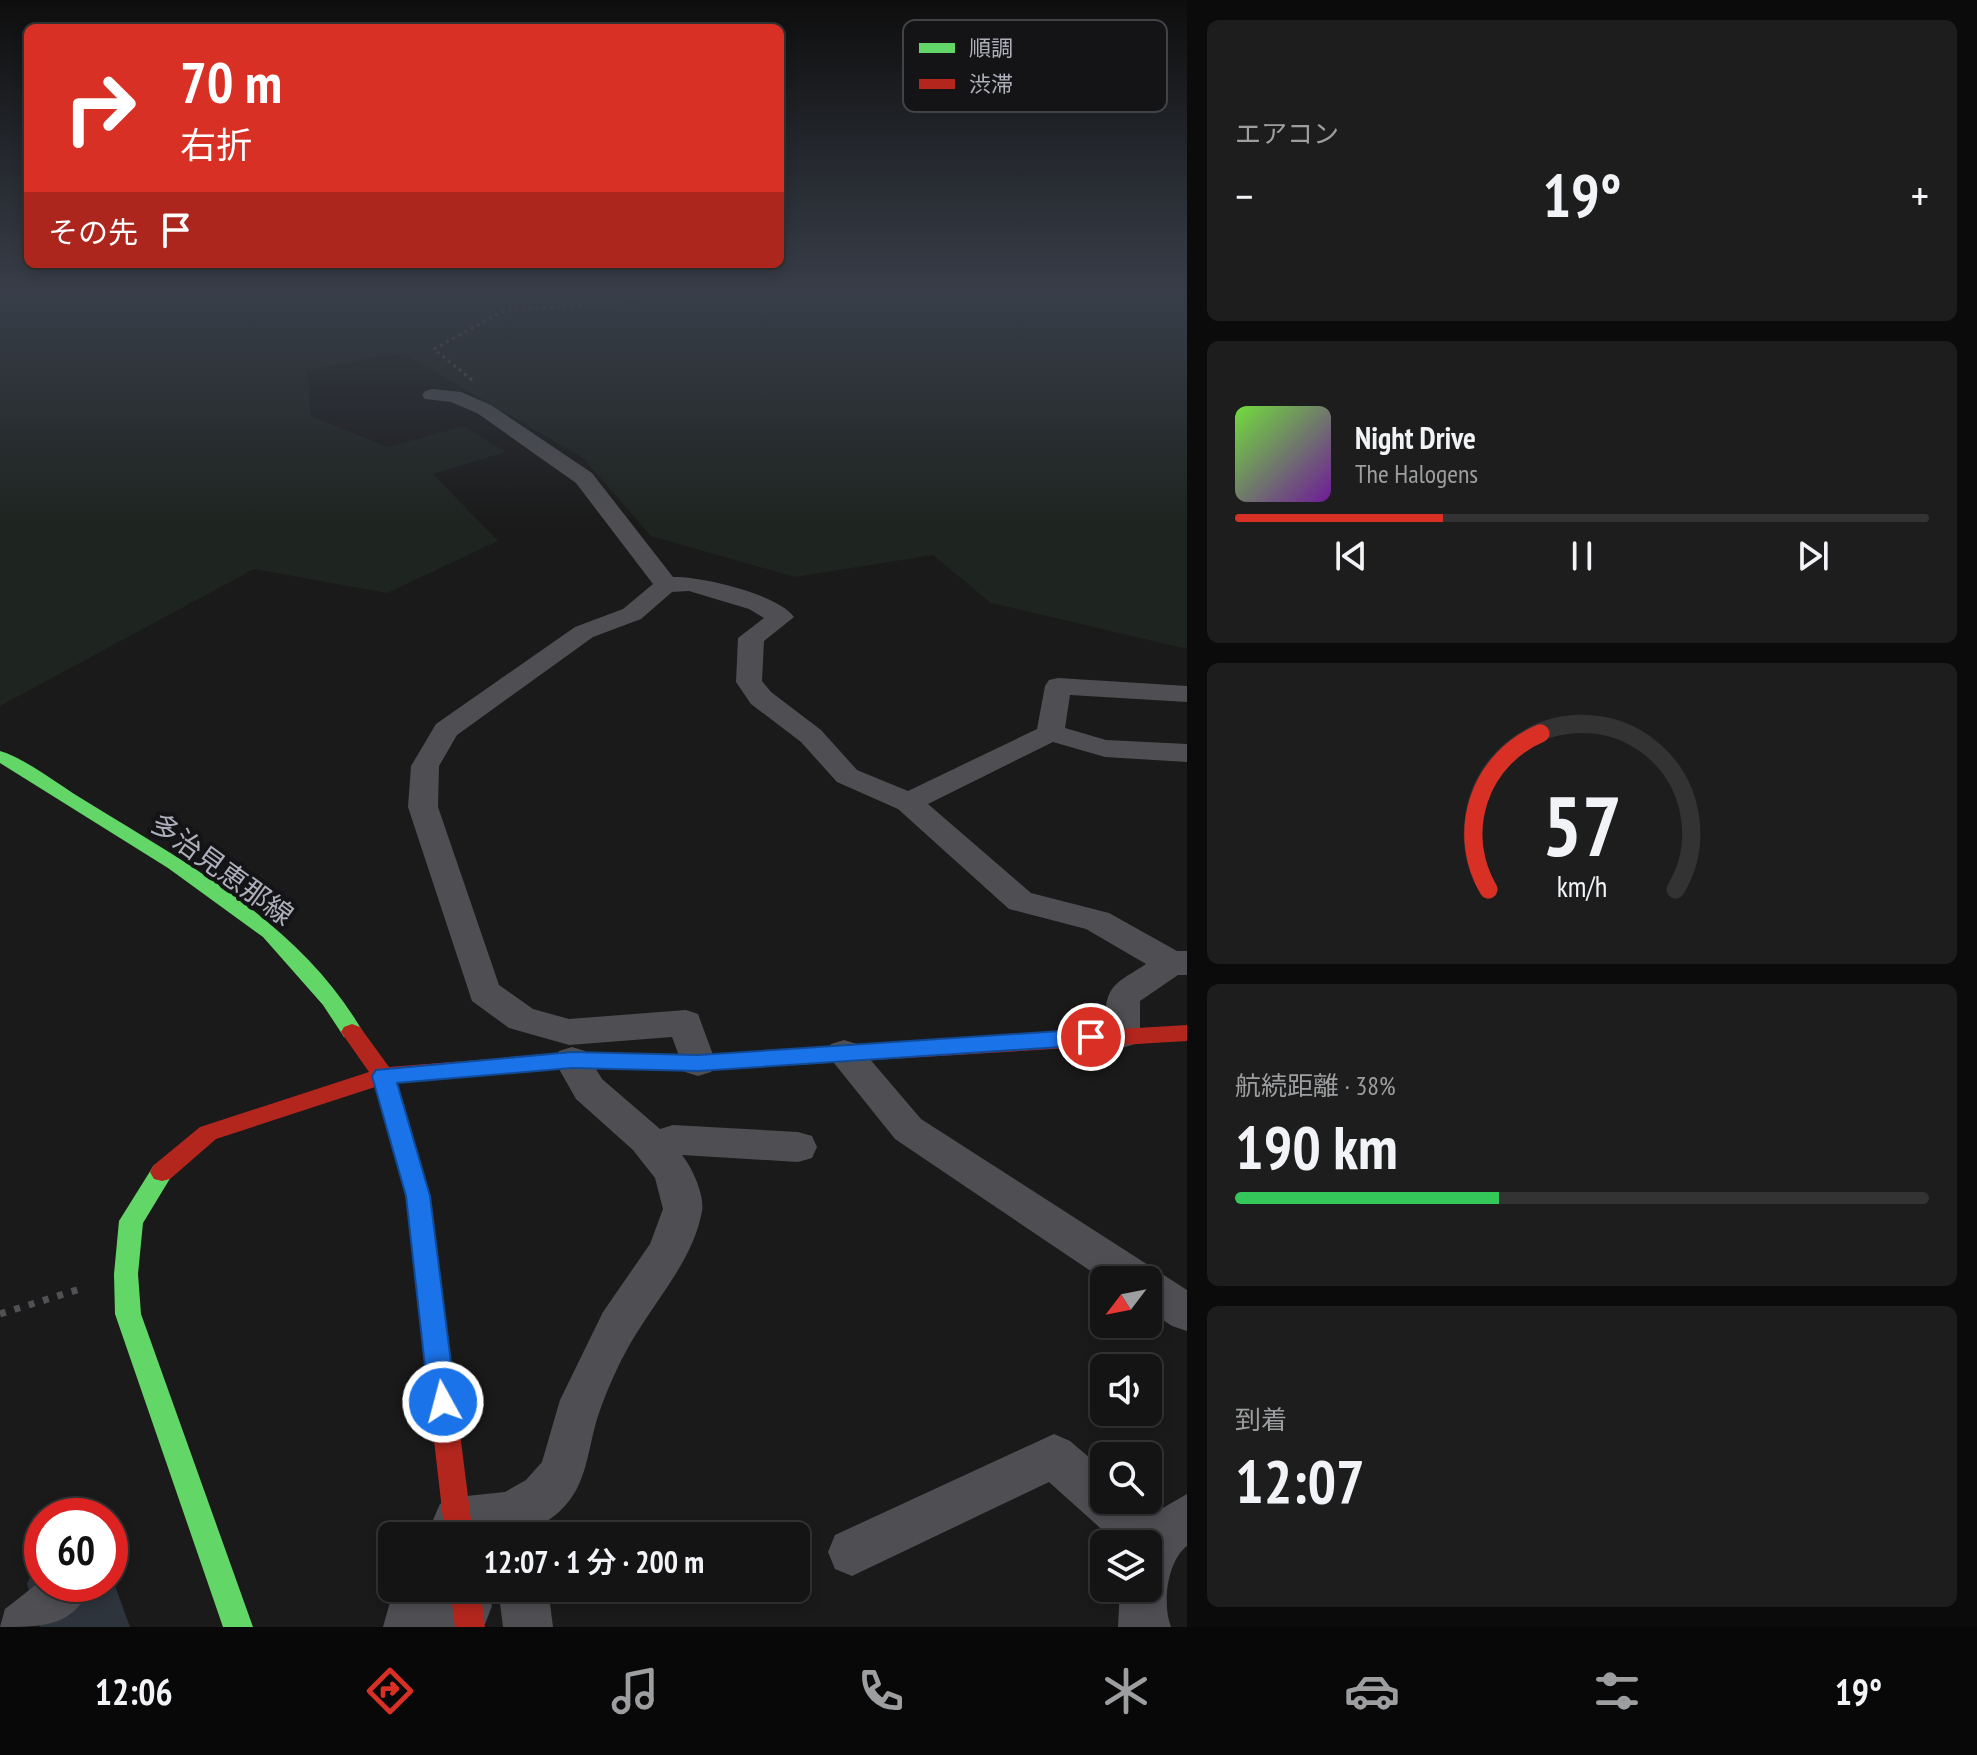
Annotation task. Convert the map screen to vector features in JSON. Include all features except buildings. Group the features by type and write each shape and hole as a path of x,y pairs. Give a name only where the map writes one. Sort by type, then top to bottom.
{"street":[{"path":"432,395 454,396 482,408 584,478 666,585"},
{"path":"698,1063 686,1023 569,1032 521,1019 484,992 423,807 425,766 446,730 584,632 632,614 666,585 690,584 758,604 781,617 751,638 749,682 761,698 811,736 847,776 909,803 1020,901 1097,921 1179,963"},
{"path":"1050,733 1058,686 1187,694"},
{"path":"909,803 949,780 1050,733 1105,748 1187,753"},
{"name":"多治見恵那線","path":"0,756 175,864 270,932 330,1000 383,1076 418,1196 457,1522"},
{"path":"1122,1035 1123,996 1179,963"},
{"path":"238,1627 128,1314 126,1274 131,1221 165,1167 208,1133 383,1076 572,1060 698,1063 1187,1033"},
{"path":"844,1053 908,1129 1116,1266"},
{"path":"517,1522 562,1473 576,1415 618,1325 667,1252 683,1209 673,1172 653,1147 589,1089 572,1060"},
{"path":"653,1147 673,1140 798,1147"},
{"path":"1162,1296 1187,1313"},
{"path":"852,1552 1054,1456 1133,1530"},
{"path":"525,1602 528,1627"},
{"path":"1146,1602 1141,1622 1146,1627"},
{"path":"408,1627 408,1620 467,1607"}],"path":[{"path":"463,372 495,398 482,408"},
{"path":"0,1314 126,1274"}],"shaded area":[{"path":"0,372 307,372 311,416 388,447 463,426 506,452 433,474 498,541 387,593 254,569 0,706"},
{"path":"435,372 1187,372 1187,649 991,603 933,555 795,577 651,536 582,457"}],"waterway":[{"path":"77,1602 85,1627"}],"traffic: fast":[{"path":"0,756 175,864 270,932 330,1000 352,1032"},
{"path":"503,1066 572,1060 698,1063 872,1052"},
{"path":"162,1172 131,1221 126,1274 128,1314 238,1627"}],"traffic: jam":[{"path":"352,1032 383,1076 418,1196 457,1522"},
{"path":"872,1052 1187,1033"},
{"path":"162,1172 208,1133 383,1076 503,1066"},
{"path":"467,1602 470,1627"}],"route":[{"path":"443,1402 418,1196 383,1076 572,1060 698,1063 1091,1037"}]}
